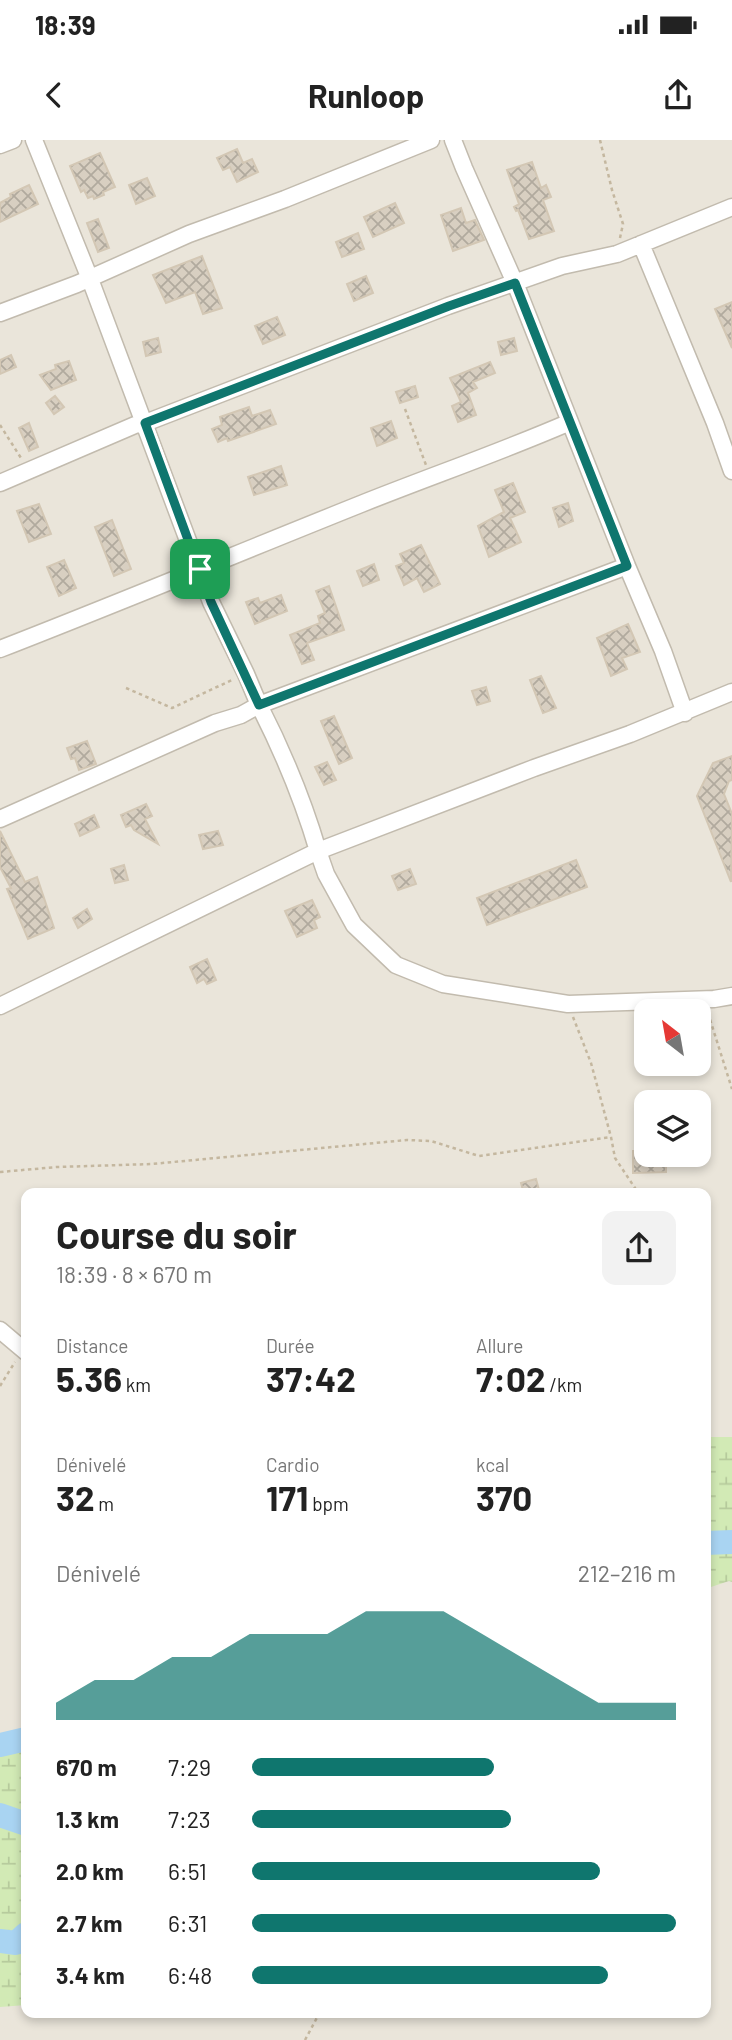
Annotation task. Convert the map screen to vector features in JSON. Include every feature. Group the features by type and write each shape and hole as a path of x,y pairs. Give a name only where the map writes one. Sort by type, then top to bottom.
{"street":[{"path":"0,145 13,140"},
{"path":"34,140 90,279 211,602 282,751 307,814 326,874 354,925 396,965 443,984 568,1004 634,1002"},
{"path":"0,313 90,279 189,234 285,199 430,140"},
{"path":"453,140 515,283 663,651 685,713"},
{"path":"0,483 135,425 449,306 562,266 617,254 732,206"},
{"path":"641,244 732,471"},
{"path":"0,649 430,477 502,452 570,422"},
{"path":"0,819 259,705 627,566"},
{"path":"0,1006 318,851 685,713 732,692"},
{"path":"711,999 732,996"},
{"path":"0,1330 21,1348"}],"path":[{"path":"600,140 623,224 617,254"},
{"path":"405,409 430,477"},
{"path":"0,425 29,470"},
{"path":"126,688 172,708 246,674"},
{"path":"568,1004 590,1063 615,1158 635,1188"},
{"path":"711,1022 732,1089"},
{"path":"0,1172 152,1164 407,1140 431,1141 479,1156 611,1137"},
{"path":"0,1386 21,1355"},
{"path":"305,2040 317,2018"}],"shaded area":[{"path":"0,140 732,140 732,2040 0,2040"}],"green space":[{"path":"711,1437 732,1437 732,1582 711,1587"},
{"path":"21,1728 21,2005 0,2007 0,1738"}],"building":[{"path":"237,149 243,163 252,159 258,172 237,182 230,167 223,170 217,158"},
{"path":"100,153 115,187 103,192 104,195 88,198 84,190 81,192 70,166"},
{"path":"532,162 541,188 546,185 551,197 543,200 554,231 529,239 518,210 514,207 519,204 507,170"},
{"path":"147,178 155,196 136,204 129,185"},
{"path":"29,185 38,204 0,222 0,203 11,197 10,194"},
{"path":"395,203 404,223 373,237 364,217"},
{"path":"461,208 466,223 475,220 484,240 453,251 441,215"},
{"path":"98,219 109,248 98,252 87,223"},
{"path":"358,233 364,249 342,257 336,242"},
{"path":"202,256 222,308 203,314 195,292 166,303 153,275"},
{"path":"366,276 373,293 354,301 347,284"},
{"path":"732,302 732,348 715,309"},
{"path":"277,317 285,335 263,344 255,326"},
{"path":"158,338 161,352 146,356 143,342"},
{"path":"514,338 517,351 501,355 498,342"},
{"path":"11,355 16,367 0,374 0,360"},
{"path":"69,361 76,380 51,390 40,375 56,369 55,365"},
{"path":"490,362 495,373 473,382 477,388 468,393 476,415 458,422 452,406 461,402 450,378"},
{"path":"415,386 418,397 400,403 396,392"},
{"path":"55,396 64,407 54,414 46,403"},
{"path":"249,407 252,416 270,410 276,424 218,442 212,429 222,425 220,417"},
{"path":"391,421 397,438 377,446 371,428"},
{"path":"29,423 38,447 29,451 19,428"},
{"path":"281,466 287,485 254,495 248,477"},
{"path":"513,483 525,512 510,518 521,542 489,557 478,526 504,512 495,490"},
{"path":"568,503 573,521 559,527 553,508"},
{"path":"39,504 51,534 29,542 17,511"},
{"path":"112,520 131,569 114,576 95,527"},
{"path":"421,545 440,584 424,592 417,578 404,585 396,566 404,563 400,554"},
{"path":"64,560 76,588 59,596 47,567"},
{"path":"374,564 379,580 363,586 357,571"},
{"path":"329,586 344,630 307,643 314,660 302,664 290,635 320,623 318,616 325,613 316,591"},
{"path":"281,595 287,611 255,624 246,602 258,598 260,603"},
{"path":"628,624 640,652 622,658 627,669 611,676 597,638"},
{"path":"541,676 556,708 543,713 530,680"},
{"path":"486,687 490,701 477,705 472,691"},
{"path":"334,716 352,758 339,764 321,721"},
{"path":"87,741 96,764 79,770 75,758 71,759 67,748"},
{"path":"732,756 732,780 729,781 724,794 732,814 731,882 697,796 713,763"},
{"path":"327,762 336,780 324,785 315,767"},
{"path":"146,804 152,816 145,819 158,844 134,830 131,825 126,827 121,815"},
{"path":"94,815 99,827 80,836 75,824"},
{"path":"0,831 25,882 37,877 54,928 28,939 7,889 11,888 0,867"},
{"path":"218,831 223,845 203,849 199,835"},
{"path":"576,860 587,887 487,925 477,898"},
{"path":"124,865 128,880 115,883 111,869"},
{"path":"410,869 416,884 398,890 392,876"},
{"path":"312,900 320,917 314,920 317,928 297,937 285,911"},
{"path":"87,909 92,919 78,928 73,918"},
{"path":"207,959 216,980 207,984 204,979 197,983 190,967"},
{"path":"633,1151 634,1167 666,1167 666,1172 633,1173"},
{"path":"536,1179 538,1188 522,1188 521,1183"}],"waterway":[{"path":"711,1543 732,1542"},
{"path":"0,1745 21,1740"},
{"path":"0,1815 21,1822"},
{"path":"0,1941 16,1943 21,1938"}],"route":[{"path":"515,283 627,566 259,705 211,602 200,569 145,423 515,283"}]}
